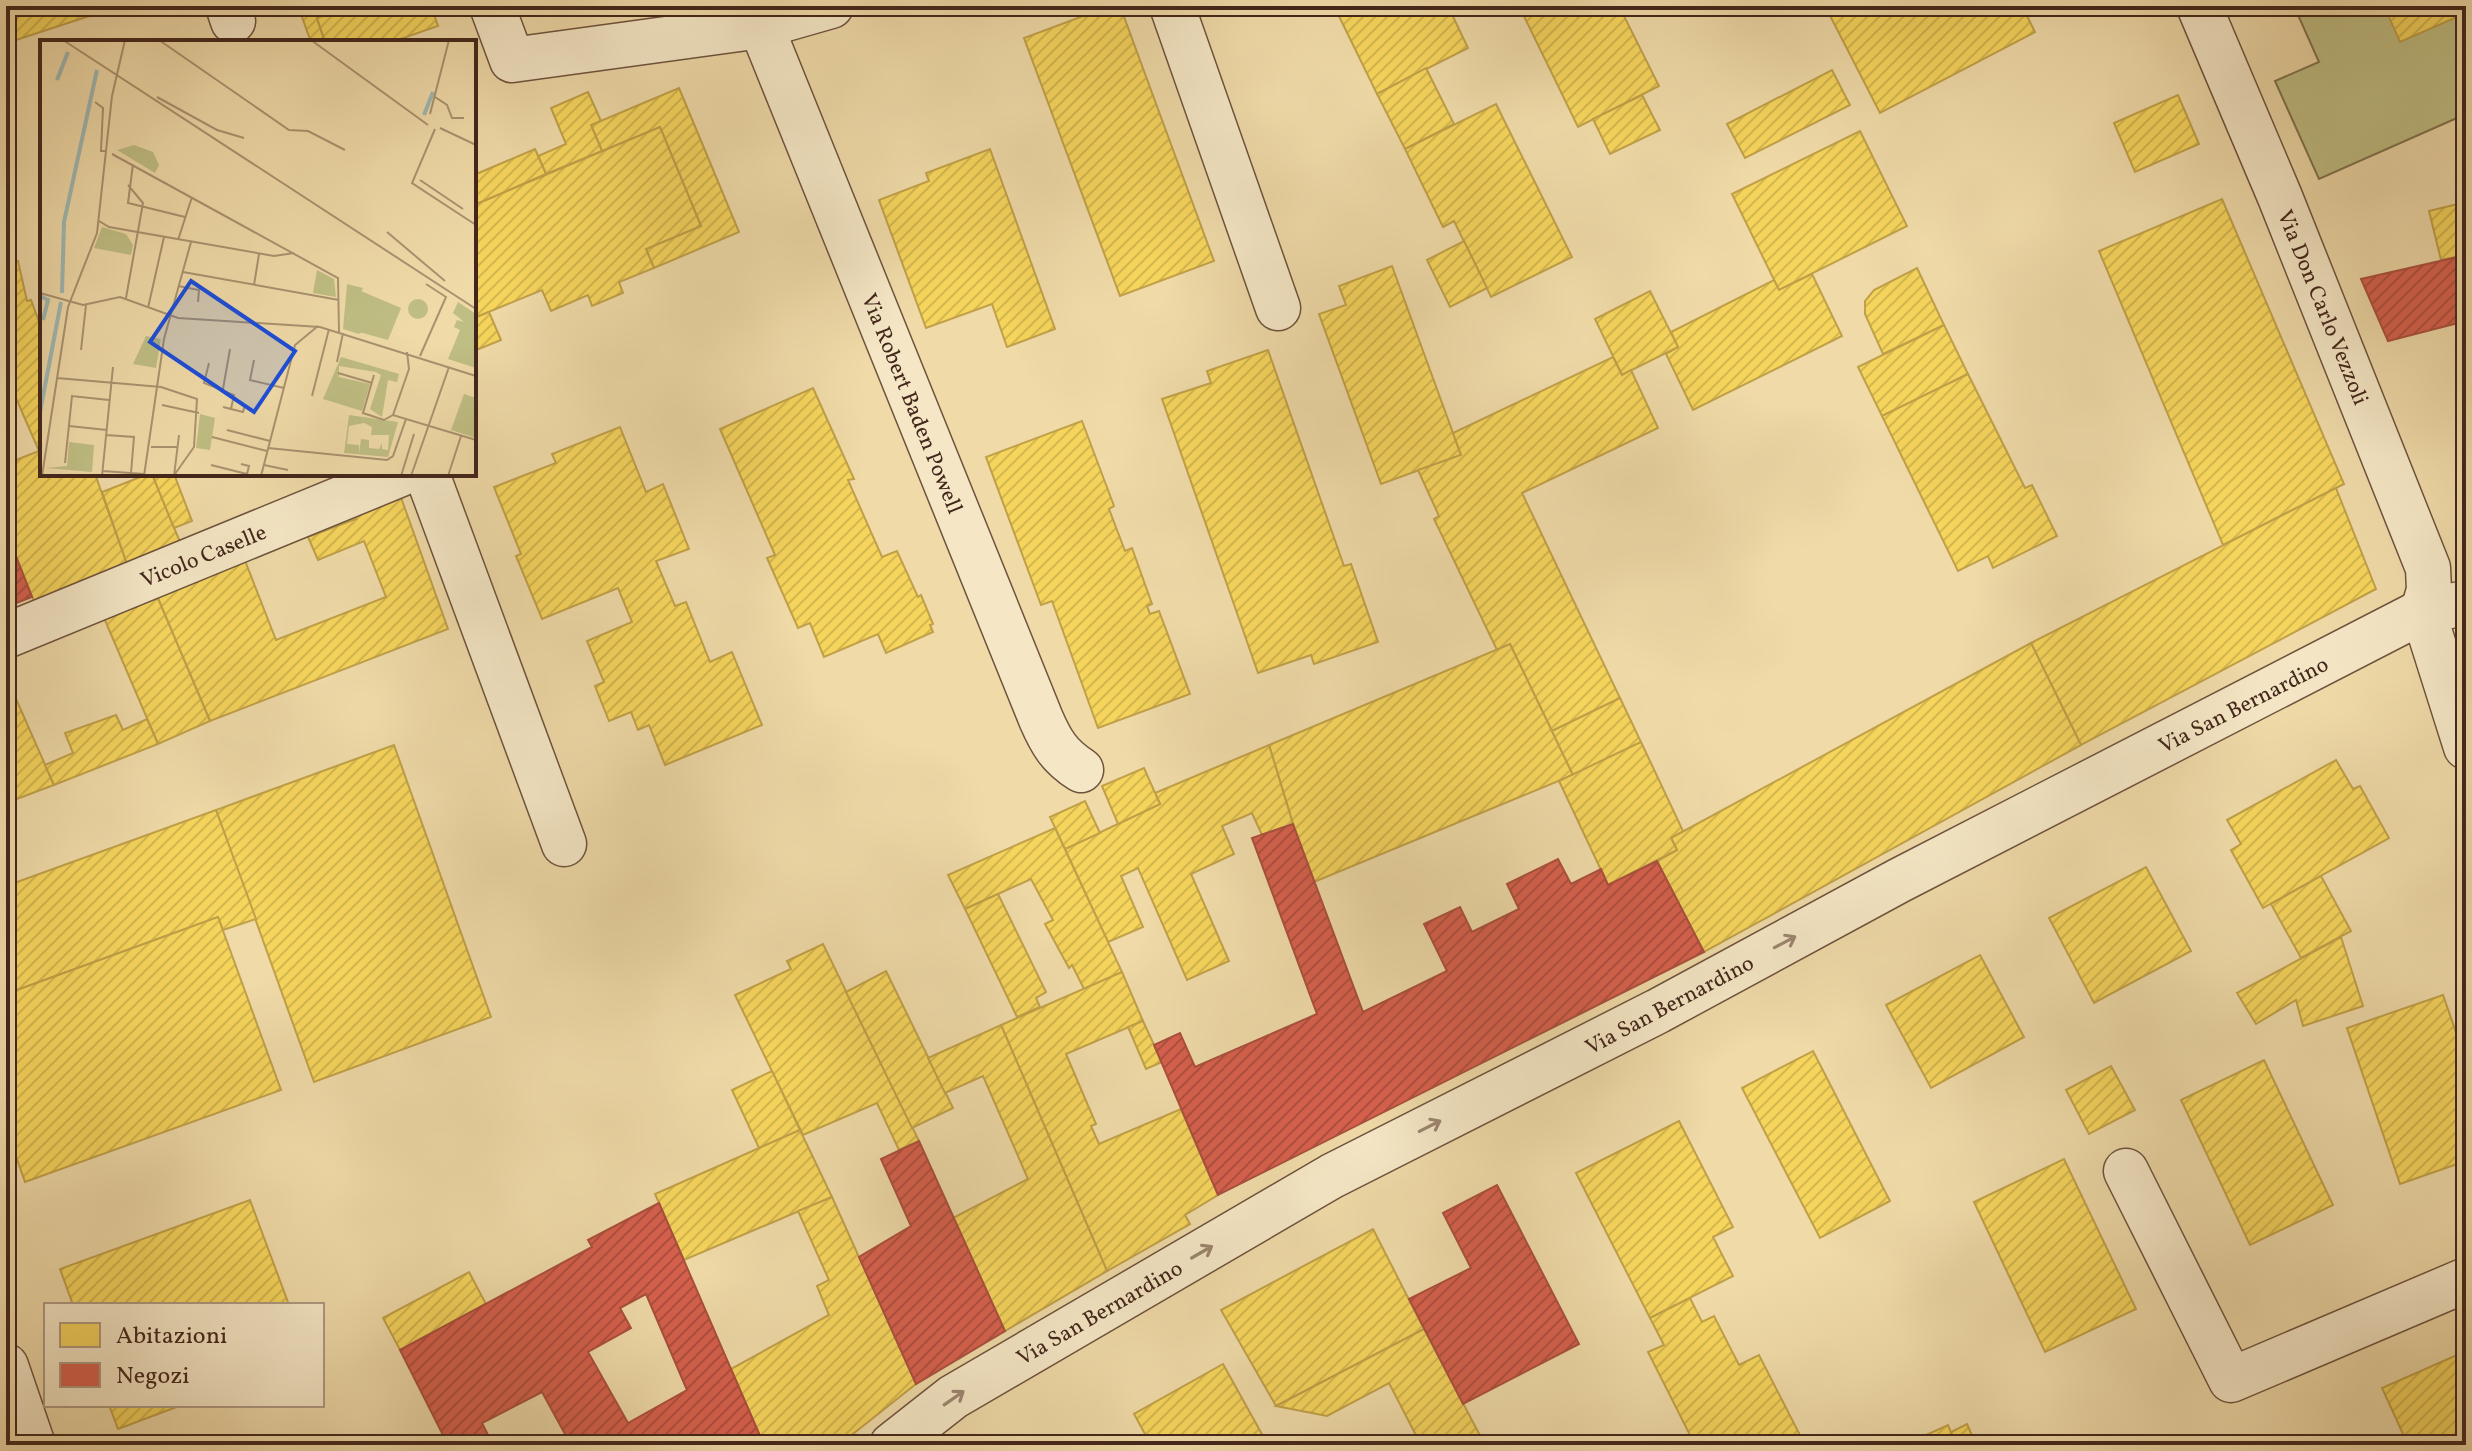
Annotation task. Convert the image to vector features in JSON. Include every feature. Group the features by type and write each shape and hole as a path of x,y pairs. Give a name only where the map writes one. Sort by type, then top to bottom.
{"street":[{"path":"492,6 512,60 761,26 831,6"},
{"path":"1172,6 1278,308"},
{"name":"Via Don Carlo Vezzoli","path":"2199,6 2280,197 2428,568 2429,590 2423,611"},
{"name":"Via Robert Baden Powell","path":"761,26 1041,719 1054,748 1081,770"},
{"name":"Vicolo Caselle","path":"6,636 396,476"},
{"path":"428,476 564,844"},
{"name":"Via San Bernardino","path":"892,1445 953,1397 1332,1176 1658,1011 1900,880 2423,611 2466,603"},
{"path":"2423,611 2466,747"},
{"path":"2126,1171 2231,1380 2466,1280"},
{"path":"6,1366 33,1445"}],"shaded area":[{"path":"2294,6 2466,6 2466,114 2319,179 2275,81 2319,62"}],"building: Abitazioni":[{"path":"6,6 120,6 13,41"},
{"path":"298,6 350,6 317,18 324,40 310,40"},
{"path":"350,6 431,6 438,26 398,40 324,40 317,18"},
{"path":"1110,6 1120,6 1214,261 1120,296 1024,38"},
{"path":"1334,6 1448,6 1468,48 1377,94"},
{"path":"1519,6 1619,6 1659,86 1578,127"},
{"path":"1825,6 2022,6 2035,32 1880,113"},
{"path":"2384,6 2466,6 2466,13 2400,42"},
{"path":"1426,68 1454,124 1405,149 1377,94"},
{"path":"1832,70 1850,105 1745,158 1727,124"},
{"path":"679,88 739,232 654,268 646,249 701,226 660,127 602,151 591,125"},
{"path":"588,92 601,121 591,125 602,151 546,174 538,156 566,144 551,108"},
{"path":"1642,95 1660,130 1610,154 1593,119"},
{"path":"2178,95 2199,144 2135,172 2114,123"},
{"path":"1496,104 1572,257 1491,297 1454,221 1443,227 1405,149"},
{"path":"660,127 701,226 646,249 654,268 619,282 623,293 592,306 588,295 551,311 542,290 476,317 476,204"},
{"path":"1860,131 1907,226 1779,290 1732,194"},
{"path":"535,149 546,174 476,204 476,174"},
{"path":"990,149 1055,329 1007,347 992,304 926,328 879,200 929,181 926,173"},
{"path":"2222,199 2344,484 2223,545 2099,251"},
{"path":"2466,202 2466,255 2441,260 2429,211"},
{"path":"1464,241 1487,288 1450,307 1427,260"},
{"path":"18,261 27,301 31,300 40,325 40,476 96,476 127,564 34,601 6,531 6,464 39,451 6,375 6,263"},
{"path":"1392,266 1461,455 1381,484 1319,314 1346,305 1339,286"},
{"path":"1917,268 1944,325 1883,354 1865,314 1865,301 1874,290"},
{"path":"1812,274 1842,336 1693,410 1666,354 1678,347 1671,332 1774,280 1779,290"},
{"path":"1650,291 1678,347 1622,375 1595,319"},
{"path":"489,312 501,340 476,350 476,317"},
{"path":"1944,325 1968,374 1882,416 1858,367"},
{"path":"1268,350 1344,566 1351,564 1378,642 1314,664 1311,655 1258,673 1162,399 1211,383 1207,371"},
{"path":"1613,357 1622,375 1631,370 1658,428 1522,493 1620,698 1552,731 1510,644 1497,650 1434,519 1439,516 1418,470 1461,455 1453,433"},
{"path":"1968,374 2025,488 2032,485 2057,536 1993,568 1988,556 1958,571 1882,416"},
{"path":"813,388 854,479 848,480 882,557 897,551 933,624 930,625 933,632 886,653 878,634 824,657 810,623 798,628 767,558 775,555 720,429"},
{"path":"1082,421 1114,506 1109,509 1125,551 1132,548 1152,604 1147,606 1150,614 1159,611 1190,694 1098,728 1052,601 1041,605 986,457"},
{"path":"620,427 646,492 663,484 689,549 656,561 675,606 686,602 710,662 732,652 762,725 665,765 649,725 638,730 631,712 609,721 595,686 604,682 587,641 632,622 618,588 542,619 516,556 521,554 494,487 556,463 552,454"},
{"path":"143,476 153,476 180,542 127,564 102,492"},
{"path":"153,476 175,476 192,521 174,528"},
{"path":"2336,488 2376,589 2081,745 2031,643"},
{"path":"398,489 448,629 210,721 154,589 242,553 276,640 386,597 364,541 318,560 308,537 356,519 351,508"},
{"path":"154,589 210,721 158,744 101,611"},
{"path":"2031,643 2081,745 1704,952 1657,861 1677,850 1671,838"},
{"path":"1510,644 1573,775 1314,882 1269,745"},
{"path":"6,676 54,785 6,803"},
{"path":"1620,698 1641,742 1573,775 1552,731"},
{"path":"116,715 123,730 147,719 158,744 54,785 45,765 73,753 65,733"},
{"path":"1641,742 1683,831 1671,838 1677,850 1608,885 1559,781"},
{"path":"394,745 491,1017 314,1082 216,810"},
{"path":"1269,745 1293,824 1262,835 1252,813 1222,826 1234,854 1191,874 1229,961 1187,980 1138,868 1121,876 1143,927 1108,942 1065,849 1160,804 1155,793"},
{"path":"2336,760 2353,789 2360,786 2389,838 2263,908 2231,850 2241,844 2227,820"},
{"path":"1144,768 1160,804 1118,824 1102,786"},
{"path":"1085,801 1100,833 1065,849 1050,817"},
{"path":"216,810 256,919 223,930 218,917 6,994 6,886"},
{"path":"1055,828 1122,972 1084,989 1045,924 1053,920 1031,879 965,909 948,875"},
{"path":"2146,867 2191,951 2094,1003 2049,918"},
{"path":"2321,876 2351,931 2301,958 2271,904"},
{"path":"998,894 1046,992 1036,998 1040,1007 1017,1017 965,909"},
{"path":"218,917 281,1090 25,1182 6,1128 6,994"},
{"path":"2341,937 2363,1006 2303,1026 2296,1000 2256,1024 2237,993"},
{"path":"823,944 919,1141 899,1150 877,1103 803,1135 735,995 791,969 787,961"},
{"path":"1980,955 2024,1037 1931,1088 1886,1005"},
{"path":"886,971 953,1108 912,1128 846,992"},
{"path":"1122,972 1143,1021 1066,1054 1096,1124 1091,1126 1099,1144 1181,1109 1218,1195 1185,1215 1190,1224 1107,1271 1001,1025"},
{"path":"2443,995 2466,1061 2466,1161 2400,1184 2347,1028"},
{"path":"1143,1021 1162,1062 1146,1069 1128,1027"},
{"path":"1001,1025 1107,1271 1005,1331 953,1218 1028,1179 983,1076 945,1093 928,1058"},
{"path":"1813,1051 1890,1201 1820,1238 1742,1088"},
{"path":"2264,1060 2333,1205 2250,1245 2181,1100"},
{"path":"2111,1066 2135,1110 2089,1134 2066,1090"},
{"path":"772,1071 800,1130 759,1148 732,1090"},
{"path":"1679,1121 1733,1227 1713,1237 1733,1276 1650,1318 1576,1173"},
{"path":"800,1130 832,1197 684,1260 655,1194"},
{"path":"2064,1159 2136,1309 2045,1352 1974,1202"},
{"path":"832,1197 916,1384 839,1445 764,1445 731,1369 829,1315 817,1286 829,1280 798,1211"},
{"path":"250,1200 288,1303 72,1303 60,1269"},
{"path":"1373,1229 1424,1329 1276,1406 1221,1310"},
{"path":"469,1272 486,1304 400,1350 383,1318"},
{"path":"1690,1298 1702,1322 1714,1316 1739,1365 1759,1355 1805,1445 1714,1445 1710,1438 1695,1445 1648,1352 1664,1345 1650,1318"},
{"path":"1424,1329 1485,1445 1421,1445 1389,1383 1327,1416 1276,1406"},
{"path":"2466,1351 2466,1445 2408,1445 2382,1388"},
{"path":"1223,1364 1268,1445 1151,1445 1134,1414"},
{"path":"110,1407 177,1407 118,1429"},
{"path":"1967,1424 1976,1445 1956,1445 1951,1432"},
{"path":"1948,1425 1956,1445 1904,1445"}],"building: Negozi":[{"path":"2466,255 2466,321 2388,341 2361,279"},
{"path":"6,531 32,597 6,607"},
{"path":"1293,824 1363,1012 1447,971 1424,924 1460,907 1472,932 1519,909 1507,884 1558,859 1571,884 1601,869 1608,885 1657,861 1704,952 1218,1195 1154,1045 1180,1033 1195,1067 1317,1014 1252,838"},
{"path":"919,1141 1005,1331 916,1384 859,1257 911,1226 881,1159"},
{"path":"1497,1185 1579,1344 1463,1404 1409,1299 1471,1268 1443,1213"},
{"path":"659,1203 764,1445 571,1445 542,1392 482,1423 493,1445 448,1445 400,1350 592,1247 588,1240","holes":["646,1294 687,1390 628,1423 588,1352 631,1328 620,1308"]}]}
